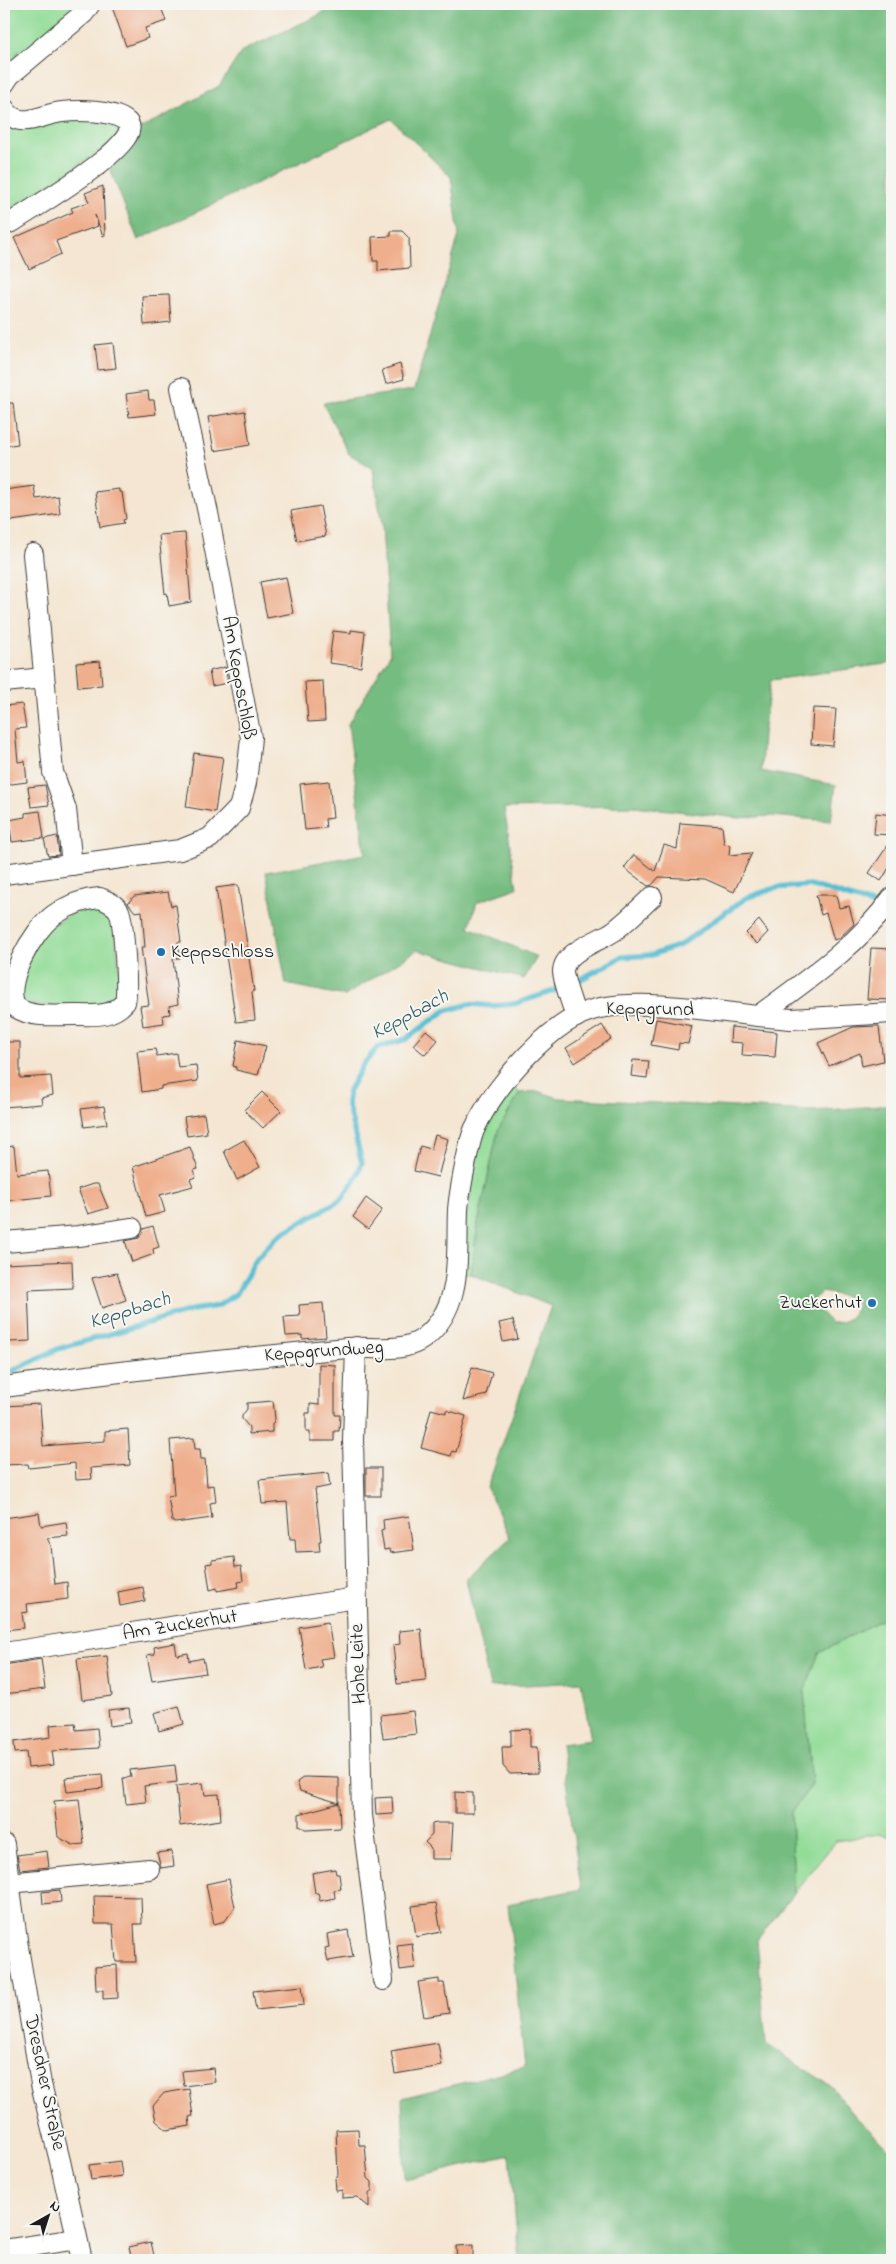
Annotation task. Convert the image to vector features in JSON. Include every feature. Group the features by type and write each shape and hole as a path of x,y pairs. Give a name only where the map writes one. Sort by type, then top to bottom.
{"street":[{"path":"4,84 10,75 84,12 90,4"},
{"path":"4,108 9,116 24,121 61,112 96,112 125,120 130,126 130,131 120,146 106,159 14,221 4,225"},
{"name":"Am Keppschloß","path":"4,874 180,850 210,838 239,808 246,784 251,738 208,513 181,388"},
{"path":"33,554 53,772 66,809 72,865"},
{"path":"4,682 44,678"},
{"path":"574,1010 563,971 567,962 580,950 612,933 652,897"},
{"path":"758,1016 855,941 878,917 892,898"},
{"path":"90,899 108,901 119,912 127,994 125,1002 113,1013 100,1015 31,1014 18,1009 9,1002 4,993 4,982 25,945 54,915 90,899"},
{"name":"Keppgrund","path":"474,1130 494,1096 526,1058 574,1010 620,1006 663,1006 791,1019 892,1012"},
{"name":"Keppgrundweg","path":"4,1387 188,1363 356,1347 404,1347 422,1340 446,1314 455,1288 458,1207 474,1130"},
{"path":"4,1242 79,1236 132,1228"},
{"name":"Hohe Leite","path":"356,1347 352,1440 362,1815 383,1980"},
{"name":"Am Zuckerhut","path":"4,1653 356,1598"},
{"name":"Dresdner Straße","path":"4,1844 9,1883 11,1948 82,2260"},
{"path":"9,1883 150,1869"},
{"path":"4,2250 77,2240"}],"green space":[{"path":"4,4 77,4 78,9 28,55 19,51 16,54 20,61 4,76"},
{"path":"337,4 892,4 892,663 771,680 763,733 761,771 836,785 831,821 771,816 738,818 634,806 504,808 517,888 477,902 469,927 537,957 524,979 417,950 345,996 286,984 266,872 365,854 348,724 390,655 382,526 373,468 349,454 323,403 414,390 459,235 451,177 391,119 138,240 108,164 135,132 219,86 242,51 315,17"},
{"path":"4,116 91,118 120,127 121,134 104,149 4,213"},
{"path":"91,904 113,914 122,994 103,1010 21,1004 14,971 43,930"},
{"path":"512,1086 520,1093 498,1130 478,1224 471,1274 461,1273 461,1249 481,1132"},
{"path":"537,1091 559,1098 814,1111 892,1105 892,1614 819,1653 804,1692 812,1785 791,1812 794,1893 757,1940 766,2044 831,2086 855,2116 892,2152 892,2260 519,2260 510,2155 405,2180 402,2098 525,2067 508,1904 581,1889 561,1744 591,1740 581,1682 490,1687 466,1579 510,1538 487,1488 551,1306 471,1274 478,1224 498,1130 520,1093","holes":["822,1292 850,1297 858,1304 856,1309 848,1319 836,1323 831,1323 814,1305 813,1299"]},
{"path":"892,1614 892,1837 878,1834 836,1841 794,1893 791,1812 812,1784 804,1692 819,1653"}],"building":[{"path":"111,4 160,4 166,21 145,28 148,38 126,46"},
{"path":"103,186 105,235 103,236 95,215 98,226 56,241 61,254 29,269 14,238 73,212 71,208 89,202 85,193"},
{"path":"391,231 402,231 409,238 410,268 378,271 378,261 373,261 372,237 391,236"},
{"path":"169,295 171,322 144,325 142,296"},
{"path":"113,343 116,368 98,370 95,345"},
{"path":"400,364 404,379 386,384 382,370"},
{"path":"148,391 149,400 154,400 156,414 129,417 126,394"},
{"path":"4,403 13,403 18,444 4,446"},
{"path":"245,411 250,445 214,451 208,417"},
{"path":"34,486 36,499 58,496 60,514 4,522 4,490"},
{"path":"119,489 119,492 122,492 126,519 123,520 124,523 100,527 95,492"},
{"path":"320,506 326,536 297,541 291,511"},
{"path":"185,533 191,602 169,606 167,593 165,594 159,535"},
{"path":"286,577 293,613 267,618 260,582"},
{"path":"351,630 365,632 361,667 329,663 333,631 351,633"},
{"path":"100,661 102,685 78,687 76,663"},
{"path":"225,667 228,683 212,686 209,671"},
{"path":"323,681 325,721 308,722 305,682"},
{"path":"22,704 26,728 15,729 18,762 25,761 27,782 4,785 4,706"},
{"path":"813,708 836,709 833,746 811,744"},
{"path":"194,753 223,757 215,812 186,807"},
{"path":"329,781 333,818 325,819 326,828 305,830 300,784"},
{"path":"45,785 49,805 31,807 28,787"},
{"path":"40,811 44,838 12,842 9,820 25,817 25,813"},
{"path":"876,813 892,815 892,835 874,834"},
{"path":"680,823 722,826 724,844 730,845 729,855 752,853 734,892 705,879 659,877 652,885 648,886 624,868 634,855 655,871 664,845 677,849"},
{"path":"57,836 59,855 48,856 44,839"},
{"path":"892,839 892,863 881,881 869,873"},
{"path":"238,885 254,991 252,992 255,1020 236,1022 216,888"},
{"name":"Keppschloss","path":"168,892 171,906 176,905 181,942 178,942 180,958 173,959 178,1004 169,1006 170,1014 163,1015 164,1023 143,1026 140,1006 149,1005 141,947 145,947 142,911 135,912 128,903 134,896"},
{"path":"816,895 836,895 839,908 849,906 854,924 839,938 834,940 826,913 821,915"},
{"path":"759,920 768,932 757,944 746,933"},
{"path":"871,948 892,949 892,1000 867,999"},
{"path":"656,1019 692,1026 688,1044 679,1043 678,1050 651,1045"},
{"path":"602,1025 611,1039 575,1063 566,1048"},
{"path":"879,1026 883,1061 862,1066 860,1053 829,1066 818,1043 853,1027"},
{"path":"731,1027 777,1032 775,1057 742,1055 743,1043 730,1042"},
{"path":"426,1030 438,1040 425,1055 413,1045"},
{"path":"238,1040 266,1046 258,1075 236,1070 236,1067 233,1066"},
{"path":"4,1042 20,1042 20,1078 51,1076 53,1095 41,1098 42,1104 4,1107"},
{"path":"155,1049 157,1056 176,1053 178,1067 196,1065 198,1081 161,1086 161,1089 142,1092 137,1051"},
{"path":"633,1060 649,1061 647,1078 631,1076"},
{"path":"262,1092 281,1111 263,1128 244,1110"},
{"path":"104,1106 107,1124 84,1127 81,1109"},
{"path":"204,1114 207,1133 187,1136 184,1117"},
{"path":"435,1135 448,1139 438,1177 414,1171 420,1146 431,1149"},
{"path":"244,1140 260,1167 237,1180 224,1151"},
{"path":"14,1146 17,1174 48,1171 51,1196 4,1201 4,1147"},
{"path":"190,1147 198,1169 194,1170 196,1177 190,1179 193,1186 160,1195 165,1212 146,1217 133,1167"},
{"path":"98,1184 108,1208 88,1214 78,1189"},
{"path":"366,1198 382,1210 368,1229 353,1217"},
{"path":"153,1226 159,1247 153,1249 154,1254 132,1262 125,1241 139,1238 143,1229"},
{"path":"72,1261 73,1288 28,1290 30,1341 10,1342 9,1329 4,1329 4,1264"},
{"path":"117,1273 126,1300 102,1308 92,1278"},
{"path":"323,1303 326,1337 302,1339 302,1335 286,1336 284,1317 300,1316 299,1305"},
{"path":"513,1320 518,1339 503,1342 499,1323"},
{"path":"319,1364 335,1365 335,1415 340,1415 339,1431 334,1431 334,1441 310,1441 310,1432 306,1432 306,1413 310,1413 310,1404 319,1405"},
{"path":"472,1367 492,1373 486,1395 463,1401"},
{"path":"273,1401 275,1419 272,1424 272,1432 249,1434 249,1427 242,1419 247,1409 247,1403"},
{"path":"40,1404 43,1446 105,1441 105,1431 128,1429 130,1465 91,1468 92,1479 76,1480 75,1463 29,1468 28,1464 4,1465 4,1406"},
{"path":"431,1409 446,1413 446,1410 466,1416 456,1452 452,1451 451,1456 421,1448"},
{"path":"194,1438 195,1449 200,1449 201,1459 205,1459 207,1486 214,1485 216,1502 210,1503 212,1518 175,1523 172,1521 168,1496 174,1495 170,1440"},
{"path":"366,1468 381,1468 381,1496 366,1496"},
{"path":"328,1473 330,1486 315,1489 321,1541 319,1541 320,1551 296,1552 295,1539 290,1539 287,1502 262,1504 259,1480"},
{"path":"39,1513 41,1526 66,1522 68,1536 47,1538 51,1546 55,1584 67,1582 68,1599 27,1604 28,1612 22,1613 24,1628 4,1630 4,1518"},
{"path":"409,1516 414,1550 390,1553 389,1549 384,1550 381,1531 384,1530 383,1520"},
{"path":"234,1557 235,1567 241,1566 243,1581 238,1582 239,1587 217,1591 217,1588 210,1590 206,1564 212,1563 212,1560"},
{"path":"143,1587 145,1601 120,1606 118,1592"},
{"path":"328,1622 334,1657 320,1659 322,1667 306,1670 299,1627"},
{"path":"421,1629 426,1681 397,1684 393,1645 400,1644 399,1631"},
{"path":"175,1643 177,1655 188,1653 189,1661 203,1658 206,1673 152,1681 147,1655 155,1654 154,1647"},
{"path":"107,1656 112,1696 82,1700 77,1659"},
{"path":"41,1659 45,1689 4,1694 4,1665"},
{"path":"179,1706 184,1724 159,1731 154,1713"},
{"path":"129,1708 131,1723 110,1726 108,1710"},
{"path":"413,1711 416,1734 383,1738 380,1715"},
{"path":"75,1723 76,1730 97,1728 99,1748 52,1751 54,1765 28,1768 26,1752 15,1753 14,1742 51,1737 50,1725"},
{"path":"530,1729 530,1747 537,1747 538,1773 510,1774 503,1766 502,1747 511,1747 511,1730"},
{"path":"175,1765 177,1782 144,1786 146,1802 126,1804 123,1778 131,1777 130,1770"},
{"path":"102,1774 103,1788 67,1792 65,1778"},
{"path":"304,1777 339,1778 339,1803 300,1791 297,1782"},
{"path":"203,1783 205,1795 219,1794 221,1820 180,1826 176,1786"},
{"path":"455,1792 473,1793 473,1813 455,1813"},
{"path":"392,1797 393,1814 376,1815 375,1798"},
{"path":"79,1799 84,1844 73,1845 58,1837 54,1801"},
{"path":"339,1803 340,1828 308,1830 299,1826 299,1814"},
{"path":"453,1823 451,1859 431,1859 431,1848 425,1842 432,1835 432,1824"},
{"path":"47,1851 49,1867 20,1870 17,1855"},
{"path":"172,1851 174,1866 161,1868 157,1853"},
{"path":"335,1869 336,1874 339,1874 341,1889 334,1890 335,1898 320,1901 318,1893 315,1893 312,1873"},
{"path":"229,1879 235,1907 225,1921 214,1924 206,1884"},
{"path":"60,1890 61,1902 43,1904 42,1892"},
{"path":"94,1896 141,1897 142,1924 134,1924 136,1962 116,1962 113,1924 95,1924"},
{"path":"436,1903 441,1932 416,1937 412,1906"},
{"path":"348,1930 353,1957 328,1961 325,1948 329,1947 327,1934"},
{"path":"412,1943 415,1968 400,1970 397,1945"},
{"path":"117,1965 118,1998 103,1999 103,1990 96,1990 95,1967"},
{"path":"439,1979 439,1983 444,1983 449,2013 424,2017 418,1982"},
{"path":"302,1986 304,2005 256,2010 253,1991"},
{"path":"438,2043 442,2066 395,2074 391,2051"},
{"path":"213,2068 215,2082 184,2086 182,2071"},
{"path":"189,2089 193,2116 189,2117 190,2126 167,2130 156,2121 153,2106 164,2093"},
{"path":"358,2129 359,2145 365,2145 368,2178 372,2182 372,2190 369,2194 369,2207 357,2197 342,2198 342,2190 336,2191 335,2178 338,2175 336,2130"},
{"path":"120,2161 122,2176 91,2180 89,2165"},
{"path":"151,2242 155,2260 132,2260 129,2247"},
{"path":"473,2245 473,2260 457,2260 456,2246"}],"waterway":[{"name":"Keppbach","path":"4,1375 58,1349 192,1310 218,1306 237,1293 257,1258 278,1236 342,1199 357,1176 362,1163 347,1102 349,1090 363,1065 377,1048 406,1039 445,1011 470,1004 492,1006 514,1004 566,987 622,957 652,955 680,945 746,898 775,888 810,885 881,907"}],"place":[{"name":"Keppschloss","path":"161,952"},
{"name":"Zuckerhut","path":"872,1303"}]}
